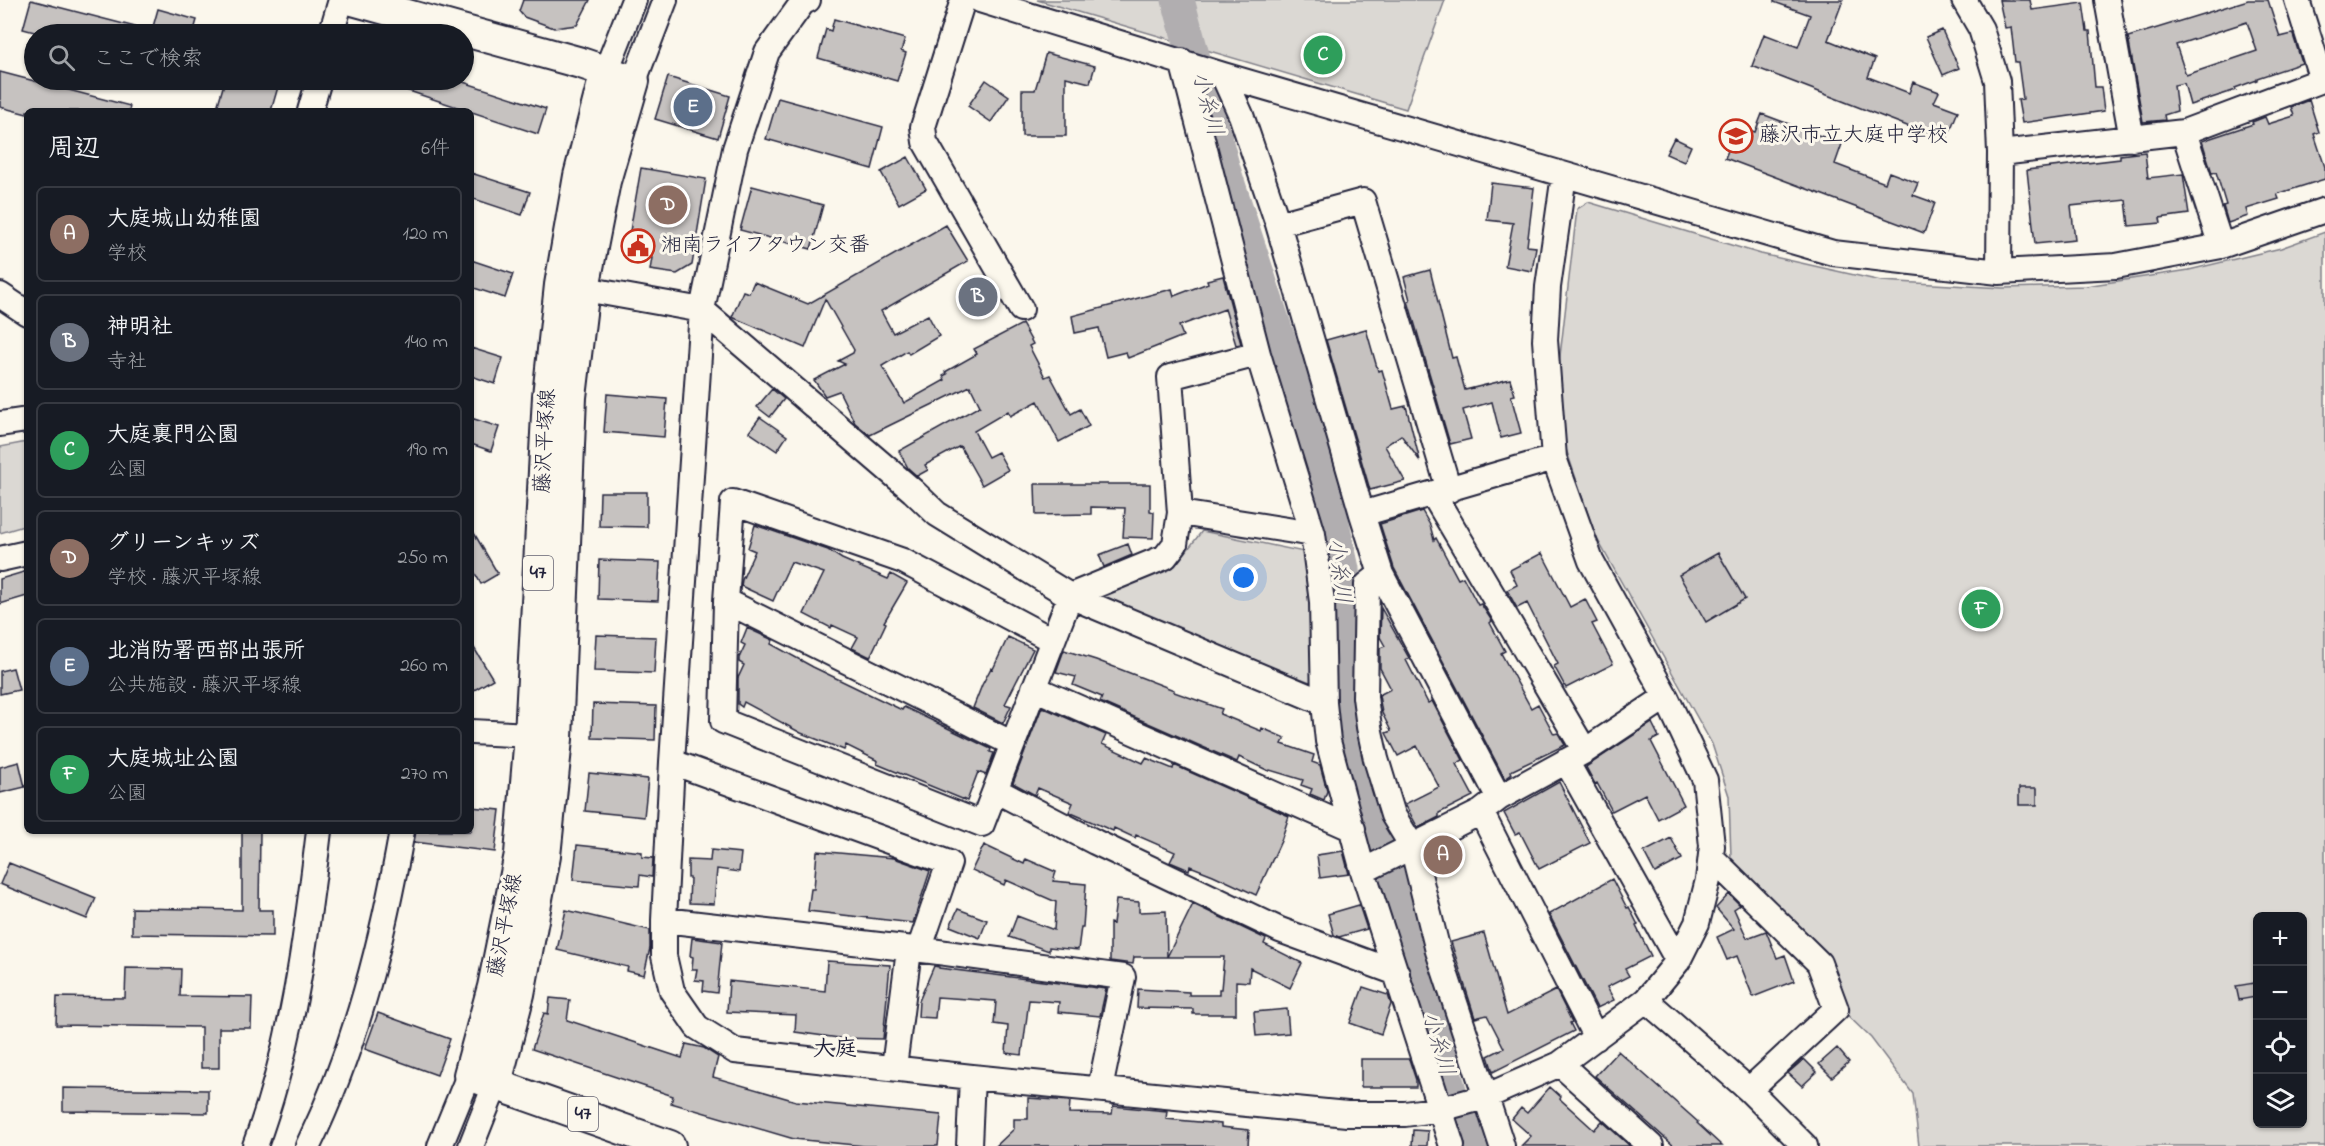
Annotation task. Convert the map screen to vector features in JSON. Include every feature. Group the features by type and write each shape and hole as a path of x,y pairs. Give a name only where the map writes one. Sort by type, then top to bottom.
{"main road":[{"path":"353,0 439,24"},
{"path":"474,34 634,81"},
{"name":"藤沢平塚線","path":"483,1079 519,994 544,855 557,739 571,397 572,287 579,176 606,71"},
{"name":"藤沢平塚線","path":"483,1079 494,987 520,854 530,735 548,396 572,287 634,81"},
{"name":"47","path":"483,1079 670,1146"}],"street":[{"path":"334,24 341,0"},
{"path":"606,71 634,0"},
{"path":"634,81 665,0"},
{"path":"807,0 803,2 767,52 735,149 702,310 672,762 664,956 672,991 697,1026 735,1051 1347,1114 1405,1114 1445,1108 1478,1099 1560,1064 1646,1000 1678,961 1697,922 1708,880 1712,846 1705,780 1666,697 1591,561 1554,458 1545,340 1548,288 1564,175"},
{"path":"963,0 923,127 926,142 1021,309"},
{"path":"980,0 1223,75 1833,253 1999,272 2116,266 2221,246 2325,210"},
{"path":"1964,0 1981,29 1997,81 2000,153 1999,272"},
{"path":"2107,0 2132,139"},
{"path":"2000,153 2184,132 2323,80 2297,0"},
{"path":"1182,61 1258,354 1313,534 1322,602 1324,703 1328,741 1353,829 1368,868 1397,973 1445,1108 1452,1146"},
{"path":"1223,75 1241,115 1278,224 1362,514 1382,574 1596,1038"},
{"path":"311,108 315,90"},
{"path":"2184,132 2221,246"},
{"path":"1278,224 1363,201 1441,492 1678,961"},
{"path":"572,287 702,310 938,514 1070,596 1324,703"},
{"path":"0,295 24,311"},
{"path":"1053,640 903,561 733,502 726,601 723,721 982,824 1070,596 1165,557 1175,544 1180,513 1170,377 1258,354"},
{"path":"0,424 24,420"},
{"path":"1362,514 1554,458"},
{"path":"1180,513 1313,534"},
{"path":"0,559 24,554"},
{"path":"1382,574 1367,585 1365,697 1369,727 1376,759 1404,850 1438,951 1478,1099 1502,1146"},
{"path":"726,601 1013,744"},
{"path":"474,732 530,735 546,712 549,640 562,612"},
{"path":"1034,688 1353,829"},
{"path":"1368,868 1490,805 1576,756 1666,697"},
{"path":"672,762 950,863 914,950 894,1067"},
{"path":"995,790 1095,842 1280,930 1397,973"},
{"path":"255,1146 271,1104 289,1035 319,834"},
{"path":"308,1146 350,1047 376,956 391,893 401,834"},
{"path":"1711,857 1819,963 1836,1009 1749,1089"},
{"path":"664,920 1123,977 1100,1089"},
{"path":"1646,1000 1749,1089 1805,1146"},
{"path":"1560,1064 1651,1146"},
{"path":"969,1146 972,1077"},
{"path":"440,1146 483,1079"},
{"path":"471,1146 483,1079"}],"shaded area":[{"path":"1037,0 1445,0 1406,109"},
{"path":"1588,202 1761,254 1881,281 2003,288 2086,286 2189,270 2281,248 2325,232 2325,1146 1919,1146 1913,1094 1871,1038 1841,1009 1771,901 1731,858 1729,796 1712,744 1595,535 1566,449 1559,365 1577,209"},
{"path":"24,443 24,526 0,533 0,447"},
{"path":"1202,531 1309,553 1319,679 1310,682 1103,603 1103,595 1175,566"}],"building":[{"path":"31,0 124,24 24,24"},
{"path":"523,0 590,0 577,25 554,28 524,17 519,11"},
{"path":"1774,0 1843,0 1828,40 1875,59 1868,77 1909,93 1913,82 1939,92 1934,102 1958,111 1946,141 1752,66 1764,34 1798,47 1810,15 1774,2"},
{"path":"1999,0 2030,0 2032,10 2083,3 2087,31 2090,31 2095,87 2101,87 2104,111 2022,123 2018,100 2023,99 2018,62 2015,62 2011,27 2005,28"},
{"path":"2248,0 2268,0 2280,37 2293,35 2302,63 2257,78 2257,80 2235,88 2236,90 2190,105 2184,83 2174,85 2177,111 2164,115 2165,120 2143,122 2128,37","holes":["2247,22 2257,51 2186,75 2176,45"]},
{"path":"158,9 197,20 196,24 154,24"},
{"path":"834,19 905,39 901,51 906,53 897,81 818,58 826,29 831,31"},
{"path":"1942,30 1959,68 1943,75 1926,37"},
{"path":"1046,53 1095,66 1090,83 1066,77 1066,136 1022,136 1022,90 1035,90"},
{"path":"0,72 24,78 24,90 69,90 130,106 130,108 24,108 24,113 0,107"},
{"path":"668,77 730,96 718,138 655,119"},
{"path":"986,80 1009,96 991,122 968,106"},
{"path":"474,86 546,109 538,134 474,113 474,108 460,108 406,90 474,90"},
{"path":"222,90 277,90 272,108 217,108"},
{"path":"778,98 883,127 872,169 766,139"},
{"path":"2309,100 2319,132 2314,134 2325,167 2325,179 2277,194 2279,199 2246,209 2248,216 2228,223 2223,206 2226,205 2216,172 2212,173 2202,141 2253,124 2252,122 2265,117 2268,124 2294,116 2291,107"},
{"path":"1762,114 1842,144 1835,164 1885,183 1889,172 1918,183 1913,195 1935,203 1924,233 1725,158 1738,126 1755,132"},
{"path":"1674,138 1691,146 1684,162 1666,154"},
{"path":"2145,152 2148,178 2183,174 2189,214 2160,218 2161,223 2129,226 2126,200 2071,206 2075,240 2035,244 2027,170 2120,159 2120,155"},
{"path":"908,157 926,189 899,204 881,172"},
{"path":"641,168 706,179 692,265 677,274 650,270 652,258 626,254"},
{"path":"474,174 530,192 522,215 474,199"},
{"path":"1491,183 1534,188 1527,246 1536,247 1532,271 1505,266 1513,223 1487,220"},
{"path":"752,186 823,205 811,249 740,230"},
{"path":"946,225 968,261 881,311 893,333 928,315 939,336 909,354 907,351 882,366 904,403 945,380 943,376 947,374 945,372 977,354 974,349 1022,324 1033,344 1029,346 1045,377 1050,375 1071,414 1080,409 1089,426 1059,442 1038,401 1010,416 1008,411 974,431 988,457 998,452 1008,470 982,485 960,446 925,465 928,470 917,476 908,468 899,451 980,406 970,386 870,435 855,423 839,391 825,396 814,380 845,364 838,361 853,353 854,350 825,299 805,348 732,317 743,291 749,293 754,282 808,304"},
{"path":"474,261 513,274 505,298 474,288"},
{"path":"1430,270 1452,358 1456,357 1465,390 1510,379 1515,395 1511,396 1521,433 1501,438 1492,402 1463,410 1471,439 1450,444 1408,301 1410,300 1404,277"},
{"path":"1223,276 1241,344 1236,345 1225,309 1179,326 1183,336 1128,358 1126,352 1106,357 1099,328 1075,333 1072,316 1172,289 1174,296 1208,283 1207,280"},
{"path":"982,285 990,300 975,308 967,294"},
{"path":"1366,329 1378,371 1382,370 1393,409 1406,406 1420,461 1401,435 1385,446 1405,481 1370,490 1326,340"},
{"path":"474,349 503,358 495,384 474,377"},
{"path":"772,389 784,399 770,417 757,407"},
{"path":"607,394 667,399 664,437 604,432"},
{"path":"760,417 787,436 777,451 749,432"},
{"path":"474,419 499,427 491,451 474,445"},
{"path":"1035,484 1150,484 1150,511 1154,512 1153,538 1123,537 1125,508 1091,507 1091,514 1036,515"},
{"path":"600,492 647,492 647,527 599,526"},
{"path":"1422,511 1430,525 1434,540 1436,538 1458,579 1463,577 1478,605 1481,604 1492,621 1490,623 1505,651 1501,653 1531,708 1538,704 1554,734 1558,733 1565,745 1511,771 1512,774 1505,779 1394,568 1380,524"},
{"path":"755,525 828,550 842,559 888,579 891,574 907,583 884,622 886,623 870,657 852,648 858,637 832,625 831,628 804,614 824,573 791,562 773,601 741,586 755,551 748,548"},
{"path":"474,533 498,574 481,584 474,571"},
{"path":"1128,544 1132,555 1104,567 1099,555"},
{"path":"1542,553 1570,607 1585,599 1597,622 1592,624 1613,664 1566,688 1554,666 1558,664 1527,603 1517,608 1507,590 1517,585 1510,570"},
{"path":"1718,553 1745,599 1706,622 1679,575"},
{"path":"599,560 660,562 658,601 598,599"},
{"path":"24,572 24,597 0,604 0,579"},
{"path":"1381,608 1409,658 1406,660 1428,703 1432,701 1463,760 1456,764 1473,796 1439,813 1439,817 1418,828 1405,804 1439,787 1417,746 1398,756 1386,733 1391,731 1382,713 1379,695 1391,689 1380,668 1380,648 1385,646 1380,637"},
{"path":"747,628 773,640 771,644 813,667 902,710 904,707 991,749 990,752 994,753 986,775 978,772 967,801 877,764 878,761 846,745 844,750 801,733 744,702 742,707 738,704 738,678 744,665 739,662 739,658 745,645 741,643"},
{"path":"596,635 656,637 654,673 594,671"},
{"path":"1008,637 1033,649 1005,704 1011,706 1003,723 973,708 982,685 991,668 993,669"},
{"path":"474,648 493,679 474,690"},
{"path":"1064,650 1096,660 1222,709 1220,714 1285,738 1282,744 1314,755 1312,762 1320,765 1327,791 1324,800 1310,794 1312,789 1301,785 1303,780 1269,771 1239,757 1237,762 1100,702 1102,697 1073,685 1076,677 1056,672"},
{"path":"13,668 19,690 0,694 0,671"},
{"path":"593,704 656,706 655,740 592,738"},
{"path":"1042,707 1106,735 1102,744 1143,763 1146,758 1173,769 1174,765 1289,816 1281,841 1256,895 1190,866 1189,870 1170,862 1175,852 1136,835 1135,838 1114,828 1113,831 1069,812 1073,803 1038,788 1035,795 1013,783"},
{"path":"1652,723 1659,737 1651,741 1684,805 1658,819 1645,794 1612,811 1586,767"},
{"path":"19,762 24,787 0,793 0,767"},
{"path":"589,773 648,779 644,817 585,811"},
{"path":"1559,782 1590,843 1539,869 1520,832 1515,834 1504,813"},
{"path":"2019,788 2037,788 2037,805 2019,805"},
{"path":"474,807 500,810 495,852 414,842 415,834 474,834"},
{"path":"242,834 260,834 259,910 273,910 273,936 132,934 132,908 242,910"},
{"path":"1671,838 1682,859 1655,873 1644,852"},
{"path":"1452,842 1458,854 1432,867 1429,854"},
{"path":"577,845 642,852 642,857 653,858 652,877 640,875 639,886 573,880"},
{"path":"984,845 1024,864 1026,859 1056,872 1053,881 1086,884 1083,927 1081,927 1078,950 1049,947 1049,951 1009,937 1017,916 1054,930 1056,902 1006,880 1004,885 972,870"},
{"path":"711,850 741,853 739,872 717,869 714,904 689,903 688,860 710,861"},
{"path":"817,851 894,858 930,871 913,923 808,911 811,889 814,889"},
{"path":"1343,851 1349,874 1320,878 1317,855"},
{"path":"9,863 96,898 87,919 0,884"},
{"path":"1612,879 1627,908 1629,907 1651,956 1625,969 1629,976 1607,987 1614,1000 1597,1008 1549,914"},
{"path":"1729,894 1740,905 1734,909 1747,938 1766,931 1777,958 1785,955 1794,981 1753,997 1737,956 1727,960 1717,937 1734,929 1716,908"},
{"path":"1116,900 1139,902 1139,912 1166,911 1167,957 1134,957 1133,964 1110,961 1110,923 1113,924"},
{"path":"1193,904 1266,939 1264,944 1302,963 1290,988 1250,968 1249,982 1236,981 1236,1014 1193,1014 1193,1009 1137,1008 1138,989 1189,992 1189,995 1219,995 1224,957 1167,957"},
{"path":"1359,905 1367,929 1339,937 1334,935 1328,914"},
{"path":"958,909 987,920 980,938 950,926"},
{"path":"566,910 650,930 650,948 644,975 627,971 628,967 557,950"},
{"path":"1484,933 1507,1015 1556,990 1574,1031 1493,1072 1488,1056 1504,1048 1487,1015 1475,1018 1451,942"},
{"path":"692,938 722,942 717,993 703,991 704,981 695,980 697,969 692,969 693,957 690,956"},
{"path":"827,961 890,965 883,1039 839,1038 795,1032 796,1015 727,1012 729,981 825,991"},
{"path":"934,966 1106,989 1100,1016 1058,1012 1059,1002 1029,1000 1022,1055 1006,1053 1008,1026 994,1024 996,1001 937,997 935,1018 918,1017 919,1001"},
{"path":"126,968 181,969 180,996 252,997 251,1028 219,1028 219,1068 201,1068 201,1027 56,1025 57,997 125,998"},
{"path":"2253,983 2253,998 2239,1000 2236,986"},
{"path":"1363,987 1388,995 1391,1004 1381,1034 1350,1023"},
{"path":"550,998 570,1000 567,1020 682,1058 686,1044 704,1048 718,1057 713,1077 796,1101 941,1115 938,1146 865,1146 794,1139 671,1103 673,1096 532,1049 544,1013 548,1014"},
{"path":"1287,1009 1289,1033 1256,1036 1254,1012"},
{"path":"378,1013 450,1039 437,1075 365,1049"},
{"path":"1837,1048 1849,1062 1832,1077 1819,1064"},
{"path":"1618,1051 1722,1146 1674,1146 1595,1076"},
{"path":"1361,1059 1409,1059 1416,1087 1361,1087"},
{"path":"1804,1059 1817,1072 1802,1086 1788,1073"},
{"path":"1550,1087 1594,1130 1602,1121 1630,1146 1521,1146 1531,1136 1512,1119 1521,1108 1527,1113"},
{"path":"63,1088 208,1090 208,1113 63,1111"},
{"path":"1028,1098 1070,1101 1069,1113 1112,1114 1113,1106 1167,1111 1166,1119 1221,1124 1221,1127 1249,1130 1248,1146 996,1146 1014,1129 1014,1119 1028,1119"},
{"path":"1413,1130 1428,1131 1427,1146 1412,1146"}],"waterway":[{"name":"小糸川","path":"1178,0 1224,169 1312,440 1343,569 1346,629 1345,685 1347,725 1352,750 1452,1097 1472,1146"}],"place":[{"name":"大庭裏門公園","path":"1323,55"},
{"name":"北消防署西部出張所","path":"693,107"},
{"name":"藤沢市立大庭中学校","path":"1736,136"},
{"name":"グリーンキッズ","path":"668,205"},
{"name":"湘南ライフタウン交番","path":"638,246"},
{"name":"神明社","path":"978,297"},
{"name":"大庭城址公園","path":"1981,609"},
{"name":"大庭城山幼稚園","path":"1443,855"}],"district":[{"name":"大庭","path":"835,1050"}]}
